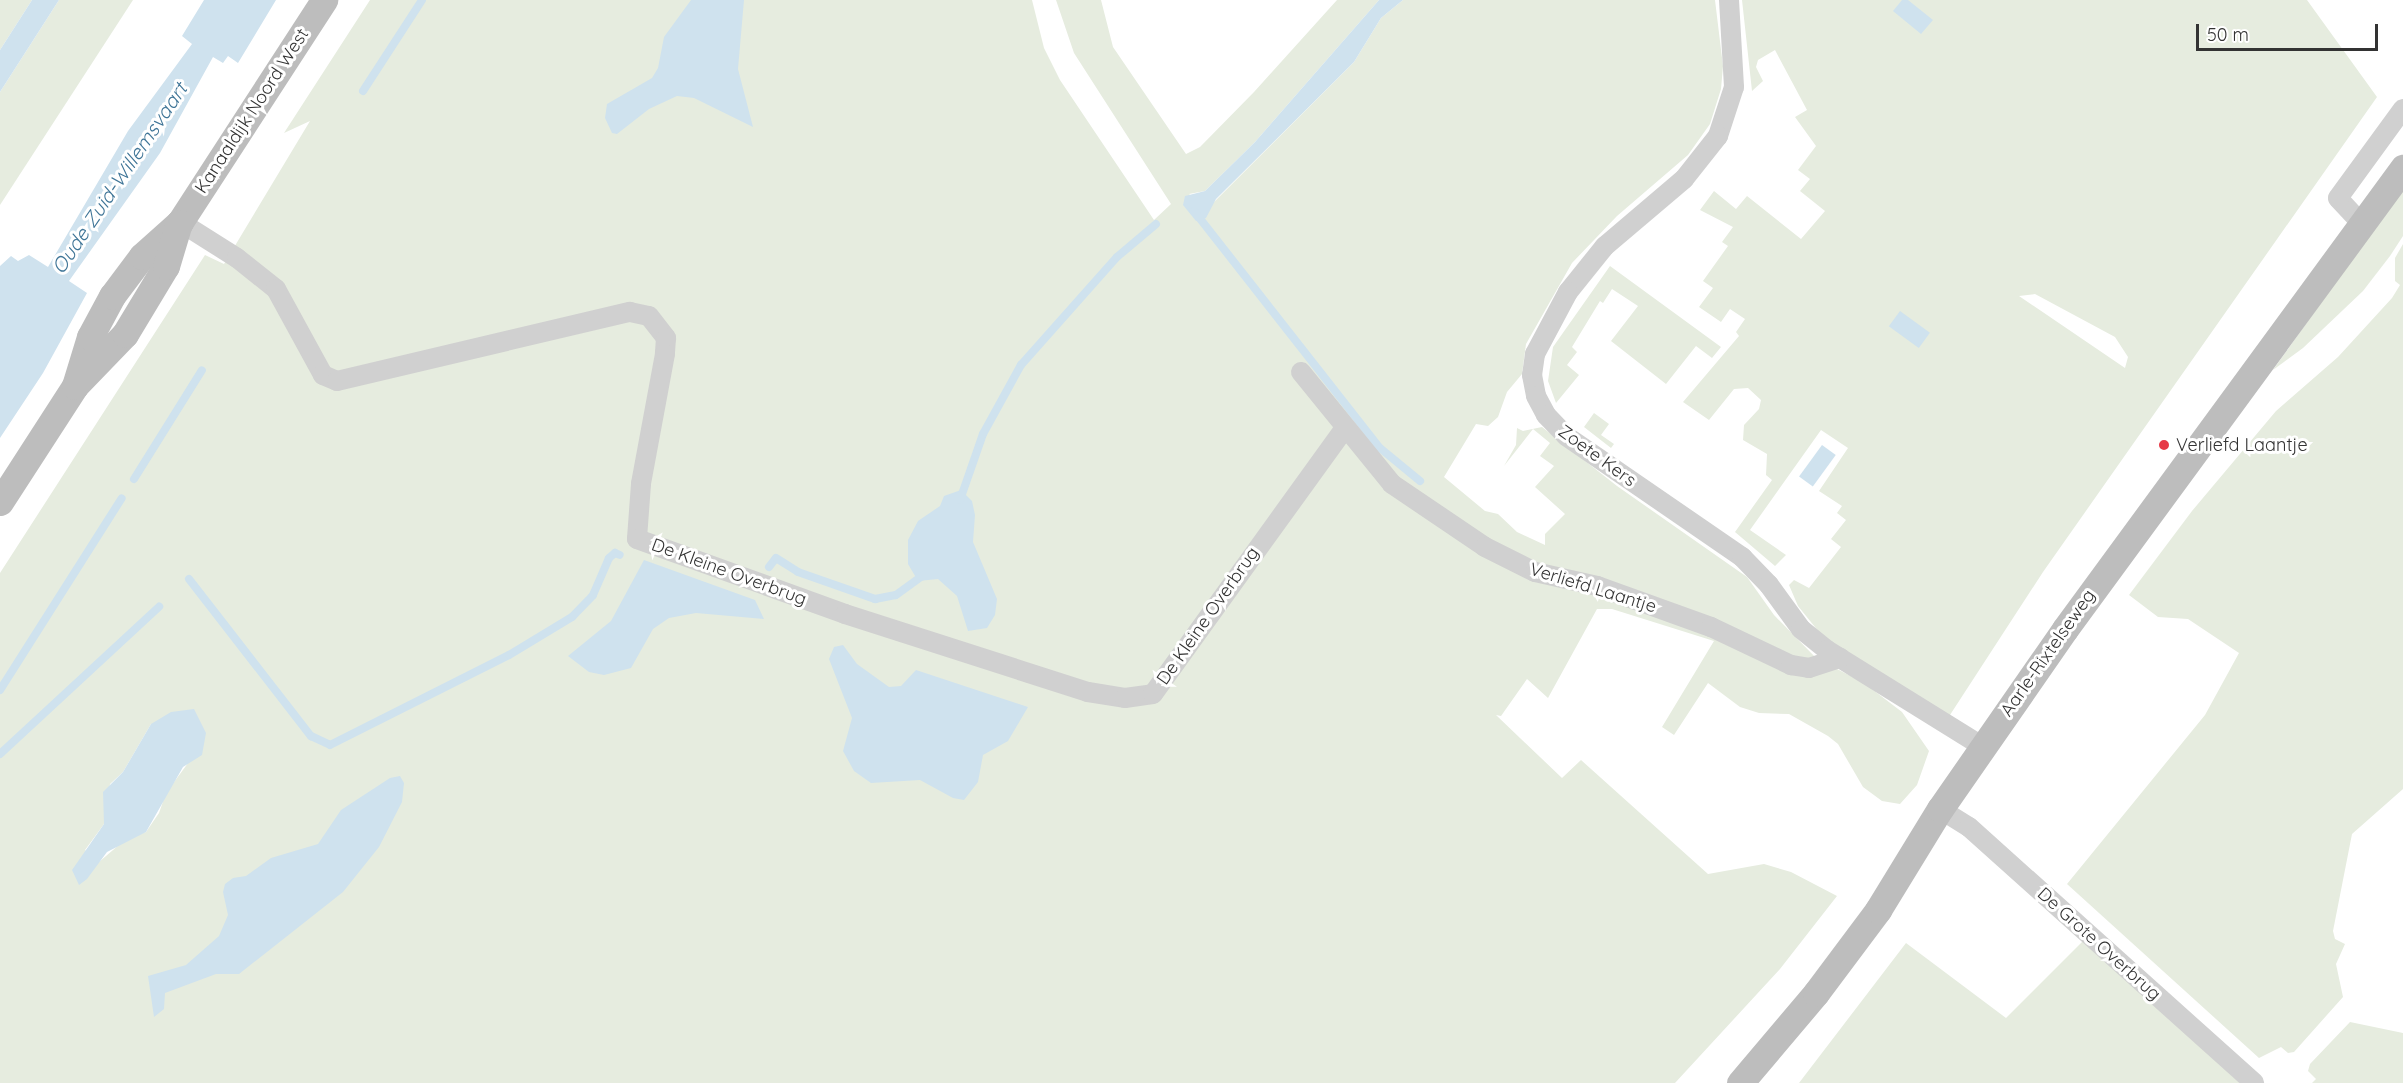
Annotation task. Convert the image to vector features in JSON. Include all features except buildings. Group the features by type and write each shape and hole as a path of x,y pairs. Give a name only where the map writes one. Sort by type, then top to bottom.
{"street":[{"name":"Kanaaldijk Noord West","path":"0,502 75,386 90,337 112,296 142,256 180,222 324,0"},
{"name":"Zoete Kers","path":"1728,0 1734,87 1718,136 1684,179 1605,246 1568,292 1535,354 1534,387 1546,415 1562,432 1742,557 1769,585 1802,629 1840,658 1982,746"},
{"path":"2362,224 2338,198 2403,109"},
{"name":"Aarle-Rixtelseweg","path":"1740,1083 1816,993 1878,910 1982,746 2403,168"},
{"name":"De Kleine Overbrug","path":"180,222 237,258 276,289 323,375 338,381 630,312 649,316 666,338 641,484 637,539 845,614 1088,692 1125,698 1153,694 1344,429"},
{"name":"Verliefd Laantje","path":"1301,372 1344,429 1392,484 1485,547 1535,572 1597,586 1701,623 1791,665 1809,668 1840,658"},
{"name":"De Grote Overbrug","path":"1940,809 1970,827 2254,1083"}],"shaded area":[{"path":"0,0 32,0 0,50"},
{"path":"59,0 133,0 0,205 0,92"},
{"path":"370,0 1032,0 1044,48 1060,80 1154,220 1171,204 1074,53 1056,0 1101,0 1113,47 1186,154 1200,147 1254,92 1337,0 1379,0 1255,142 1205,191 1189,194 1207,209 1354,62 1381,18 1403,0 1715,0 1723,66 1721,89 1710,124 1688,155 1617,216 1572,263 1526,344 1522,374 1507,392 1498,417 1488,426 1476,424 1444,477 1485,511 1498,514 1517,532 1545,545 1545,534 1565,514 1535,487 1554,466 1540,456 1550,443 1533,429 1504,466 1516,445 1517,428 1523,431 1542,427 1617,486 1747,577 1774,615 1816,658 1864,683 1902,712 1929,751 1917,785 1900,804 1882,801 1863,787 1838,744 1828,736 1789,714 1759,713 1740,707 1708,683 1674,735 1662,727 1714,641 1612,609 1597,609 1548,698 1527,679 1501,716 1496,715 1562,778 1581,760 1708,874 1764,864 1791,872 1837,896 1780,969 1675,1083 0,1083 0,573 205,255 224,264 310,121 284,133","holes":["151,724 191,759 166,793 159,813 146,832 127,838 99,862 85,850 104,824 110,784 123,772"]},
{"path":"1742,0 2307,0 2377,97 2043,572 1948,718 1823,637 1798,606 1789,585 1794,580 1809,588 1841,547 1831,539 1846,520 1837,513 1842,506 1819,491 1848,448 1821,430 1750,530 1786,555 1775,566 1735,532 1772,480 1766,475 1767,454 1743,440 1744,425 1759,409 1761,400 1748,388 1734,389 1709,420 1683,402 1739,336 1736,332 1745,319 1730,309 1721,322 1699,307 1713,288 1703,281 1728,246 1722,242 1733,227 1700,210 1714,191 1736,209 1747,196 1801,239 1825,211 1800,191 1810,179 1798,170 1816,146 1795,117 1807,110 1775,50 1758,60 1756,67 1763,81 1752,91","holes":["2035,294 2115,337 2128,357 2125,368 2019,296"]},
{"path":"2403,188 2403,236 2390,256 2363,291 2303,348 2273,370"},
{"path":"2403,244 2403,789 2352,834 2333,931 2335,939 2345,944 2336,964 2343,997 2294,1052 2288,1053 2281,1047 2259,1058 2067,884 2205,715 2239,653 2188,619 2158,617 2129,595 2192,511 2276,411 2338,357 2392,298 2400,285 2395,281 2395,258"},
{"path":"1610,266 1721,347 1712,358 1696,346 1666,384 1611,341 1638,306 1612,289 1603,303 1600,301 1572,347 1577,352 1567,365 1579,375 1556,403 1548,381 1553,347"},
{"path":"1594,413 1609,424 1601,435 1614,444 1611,448 1584,427"},
{"path":"2084,940 2240,1083 1799,1083 1906,943 2006,1018"},
{"path":"2350,1022 2403,1033 2403,1083 2312,1083 2316,1079 2308,1071 2310,1064"}],"water":[{"path":"32,0 59,0 0,92 0,50"},
{"name":"Oude Zuid-Willemsvaart","path":"204,0 276,0 238,63 228,56 223,63 213,57 160,153 69,281 87,293 43,373 0,438 0,266 11,256 18,261 29,255 48,267 128,131 192,44 182,36"},
{"path":"691,0 744,0 738,69 753,127 694,98 677,96 649,109 617,134 612,133 605,118 607,104 652,78 658,68 664,37"},
{"path":"1379,0 1403,0 1381,18 1354,62 1216,199 1206,218 1196,221 1183,205 1185,196 1205,191 1255,142"},
{"path":"1902,0 1908,0 1933,20 1921,34 1893,11"},
{"path":"1900,311 1930,333 1919,348 1889,326"},
{"path":"1822,445 1836,455 1813,487 1799,477"},
{"path":"961,490 972,501 975,515 973,542 997,599 995,615 987,628 968,631 957,596 938,579 918,581 908,564 908,540 918,521 940,506 944,496"},
{"path":"644,560 755,600 764,619 696,613 669,618 653,629 631,668 604,675 589,672 568,656 611,621"},
{"path":"843,645 857,664 889,687 901,686 916,670 1028,707 1008,741 983,755 978,782 964,800 953,798 920,780 871,783 854,771 843,751 852,718 829,659 834,647"},
{"path":"194,709 206,733 202,755 183,767 146,832 107,852 87,879 79,885 72,870 104,824 103,792 123,772 151,724 171,712"},
{"path":"400,776 404,783 402,802 379,847 343,892 239,974 216,974 165,993 164,1009 154,1017 148,976 186,965 219,936 228,915 223,892 225,884 233,878 246,876 271,858 318,844 341,810 390,778"}],"waterway":[{"path":"363,91 422,0"},
{"path":"1194,211 1380,448 1420,481"},
{"path":"960,500 983,434 1021,365 1117,257 1156,224"},
{"path":"134,479 202,370"},
{"path":"0,690 122,498"},
{"path":"189,579 311,736 330,745 509,655 572,617 593,595 609,558 615,553 620,555"},
{"path":"769,567 776,558 798,572 875,599 896,595 924,575"},
{"path":"0,754 159,607"}],"place":[{"name":"Verliefd Laantje","path":"2164,445"}]}
